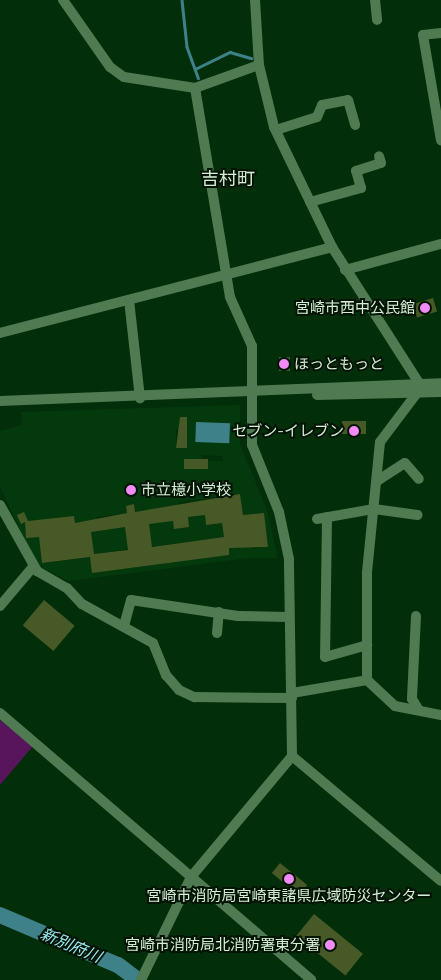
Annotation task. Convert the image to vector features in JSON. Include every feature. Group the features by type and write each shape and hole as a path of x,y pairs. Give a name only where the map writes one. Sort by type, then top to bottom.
{"street":[{"path":"62,0 115,72 124,78 195,88 259,65"},
{"path":"255,0 259,65 276,130 310,202 345,270 418,388 441,392"},
{"path":"374,0 377,20"},
{"path":"441,33 423,35 441,140"},
{"path":"430,82 441,79"},
{"path":"141,980 190,877 292,756 292,695 288,617 289,559 278,512 252,446 252,346 232,307 195,88"},
{"path":"276,130 317,117 322,105 348,100 355,125"},
{"path":"310,202 361,188 356,171 381,163 379,156"},
{"path":"345,270 441,244"},
{"path":"0,334 332,247"},
{"path":"130,300 140,398"},
{"path":"0,400 140,398 418,388 441,383"},
{"path":"418,388 380,442 367,573 367,680 395,706 441,715"},
{"path":"377,481 405,464 419,479"},
{"path":"0,505 33,567 66,588 82,604 153,643 166,675 179,690 194,697 292,695 367,680"},
{"path":"367,644 325,657 322,518 374,509 418,515"},
{"path":"0,606 33,567"},
{"path":"124,626 131,600 219,612 288,617"},
{"path":"217,633 219,612"},
{"path":"416,616 412,699 419,710"},
{"path":"0,713 311,980"},
{"path":"292,756 441,881"}],"shaded area":[{"name":"市立檍小学校","path":"240,405 240,444 267,510 278,558 248,558 69,581 36,565 0,486 0,431 22,425 21,412","holes":["176,429 187,429 187,448 176,448","202,455 223,456 223,461 203,461","240,494 242,510 215,513 216,524 206,525 205,515 181,518 179,502","134,504 135,512 177,506 179,520 97,530 96,517 127,513 126,506","263,513 268,547 253,549 248,515","74,516 75,523 89,521 94,557 43,563 38,528","227,537 229,555 92,573 100,553"]},
{"path":"0,720 33,746 0,785"}],"water":[{"path":"196,422 230,423 229,443 195,442"}],"building":[{"name":"宮崎市西中公民館","path":"433,298 437,311 417,318 413,304"},
{"name":"ほっともっと","path":"279,357 290,357 290,371 279,371"},
{"path":"180,417 187,417 187,448 176,448"},
{"name":"セブン-イレブン","path":"342,421 366,421 366,434 342,434"},
{"path":"184,459 208,459 208,469 184,469"},
{"path":"240,494 243,515 264,513 268,547 229,548 229,555 92,573 90,557 42,563 39,537 26,538 25,522 21,524 17,515 24,512 28,521 74,516 75,523 127,513 126,506 134,504 135,512","holes":["205,515 206,525 222,523 224,537 152,547 149,524 173,521 174,529 189,527 188,517","125,527 128,550 94,554 91,532"]},
{"path":"44,600 75,626 53,651 23,625"},
{"name":"宮崎市消防局宮崎東諸県広域防災センター","path":"280,863 307,885 299,895 272,873"},
{"name":"宮崎市消防局北消防署東分署","path":"314,914 363,954 345,975 296,936"}],"waterway":[{"path":"182,0 187,47 198,78"},
{"path":"195,69 230,52 251,58"},
{"name":"新別府川","path":"0,915 118,965 138,980"}],"place":[{"name":"宮崎市西中公民館","path":"425,308"},
{"name":"ほっともっと","path":"284,364"},
{"name":"セブン-イレブン","path":"354,431"},
{"name":"市立檍小学校","path":"131,490"},
{"name":"宮崎市消防局宮崎東諸県広域防災センター","path":"289,879"},
{"name":"宮崎市消防局北消防署東分署","path":"330,945"}],"district":[{"name":"吉村町","path":"228,178"}]}
